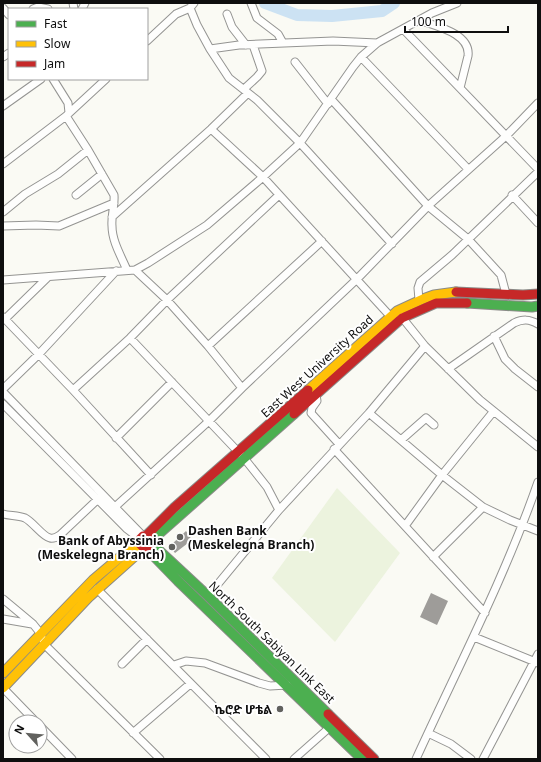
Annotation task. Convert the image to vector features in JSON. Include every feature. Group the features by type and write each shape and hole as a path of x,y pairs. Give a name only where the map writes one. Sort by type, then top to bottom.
{"main road":[{"name":"East West University Road","path":"241,454 397,315 419,300 444,292 467,291 506,294 538,294"},
{"name":"East West University Road","path":"3,688 97,589 128,561 174,508 316,394 397,315 412,313 436,303 452,302 532,307 538,306"},
{"name":"East West University Road","path":"3,673 93,580 145,541"},
{"name":"North South Sabiyan Link East","path":"145,541 208,596 312,704 329,728 362,759"},
{"name":"North South Sabiyan Link East","path":"145,541 184,586 287,685 312,704 374,759"}],"street":[{"path":"251,3 257,18 278,34 283,43"},
{"path":"3,280 46,278 135,270 148,263 207,224 263,177 300,142 361,57 377,43 432,13 457,3"},
{"path":"148,40 176,14 192,6 197,25 210,49 229,78 246,91 300,142 392,244"},
{"path":"112,217 211,129 262,71 249,45 232,27 227,14"},
{"path":"419,20 456,33 467,45 469,51 460,88"},
{"path":"403,29 538,170 452,255 420,282 418,288 419,300"},
{"path":"210,49 249,45 333,41 377,43"},
{"path":"361,57 468,169"},
{"path":"295,62 329,102 428,206 468,239 501,275 506,294"},
{"path":"3,106 40,80"},
{"path":"54,80 68,102 68,114 114,195 112,217 113,237 127,270"},
{"path":"3,164 68,114 105,80"},
{"path":"116,506 209,422 242,388 357,279 428,206 506,136 538,103"},
{"path":"211,129 263,177 357,279 397,315 448,369 493,412 538,447"},
{"path":"3,212 25,194 58,174 88,150"},
{"path":"76,195 102,174"},
{"path":"73,390 130,338 167,300 279,195"},
{"path":"512,195 538,223"},
{"path":"3,226 59,226 114,203"},
{"path":"208,346 322,240"},
{"path":"135,270 167,300 208,346 242,388"},
{"path":"3,391 116,271"},
{"path":"46,278 4,318 151,475"},
{"path":"448,369 514,323 523,320 532,320 538,324"},
{"path":"494,336 505,359 538,387"},
{"path":"130,338 241,454 267,487 279,510"},
{"path":"208,596 279,510 369,412 425,346"},
{"path":"116,438 172,382"},
{"name":"North South Sabiyan Link East","path":"3,391 116,506 145,541"},
{"path":"316,394 317,401 312,408 311,414 336,447 405,526 485,613"},
{"name":"North South Sabiyan Link East","path":"3,404 127,529 145,541"},
{"path":"369,412 483,508 538,531"},
{"path":"405,526 442,475 493,412"},
{"path":"401,440 426,418 434,425"},
{"path":"416,759 485,613 523,525 538,482"},
{"path":"3,514 27,519 46,536 53,538 60,536 97,500"},
{"path":"433,557 483,508"},
{"path":"97,589 266,759"},
{"path":"3,599 33,624 41,634 44,644 160,759"},
{"path":"3,619 33,624"},
{"path":"474,637 536,663"},
{"path":"122,664 147,639"},
{"path":"483,759 536,663 538,654"},
{"path":"174,665 186,661 205,663 258,683 270,686 287,685"},
{"path":"134,733 190,684"},
{"path":"3,688 28,714"},
{"path":"294,759 329,728"},
{"path":"428,733 451,744 471,759"},
{"path":"48,734 72,759"}],"green space":[{"path":"337,488 400,553 335,642 272,578"}],"building":[{"path":"186,531 192,540 175,553 171,548 172,544"},
{"path":"431,593 448,601 437,625 420,617"}],"waterway":[{"path":"265,3 297,15 332,16 382,11 394,3"}],"traffic: fast":[{"path":"467,303 532,307 538,306"},
{"path":"152,540 294,414"},
{"path":"151,543 208,596 328,714"},
{"path":"146,548 178,581 362,759"}],"traffic: slow":[{"path":"308,390 397,311 434,295 456,292"},
{"path":"3,673 93,580 139,541"},
{"path":"3,688 88,598 144,548"}],"traffic: jam":[{"path":"456,292 523,295 538,294"},
{"path":"294,414 402,318 436,303 467,303"},
{"path":"146,536 149,537 152,542 149,546 144,548 140,544 140,539 143,536 146,536 174,508 308,390"},
{"path":"328,714 374,759"}],"place":[{"name":"Dashen Bank (Meskelegna Branch)","path":"180,537"},
{"name":"Bank of Abyssinia (Meskelegna Branch)","path":"172,547"},
{"name":"ኬሮድ ሆቴል","path":"280,709"}]}
